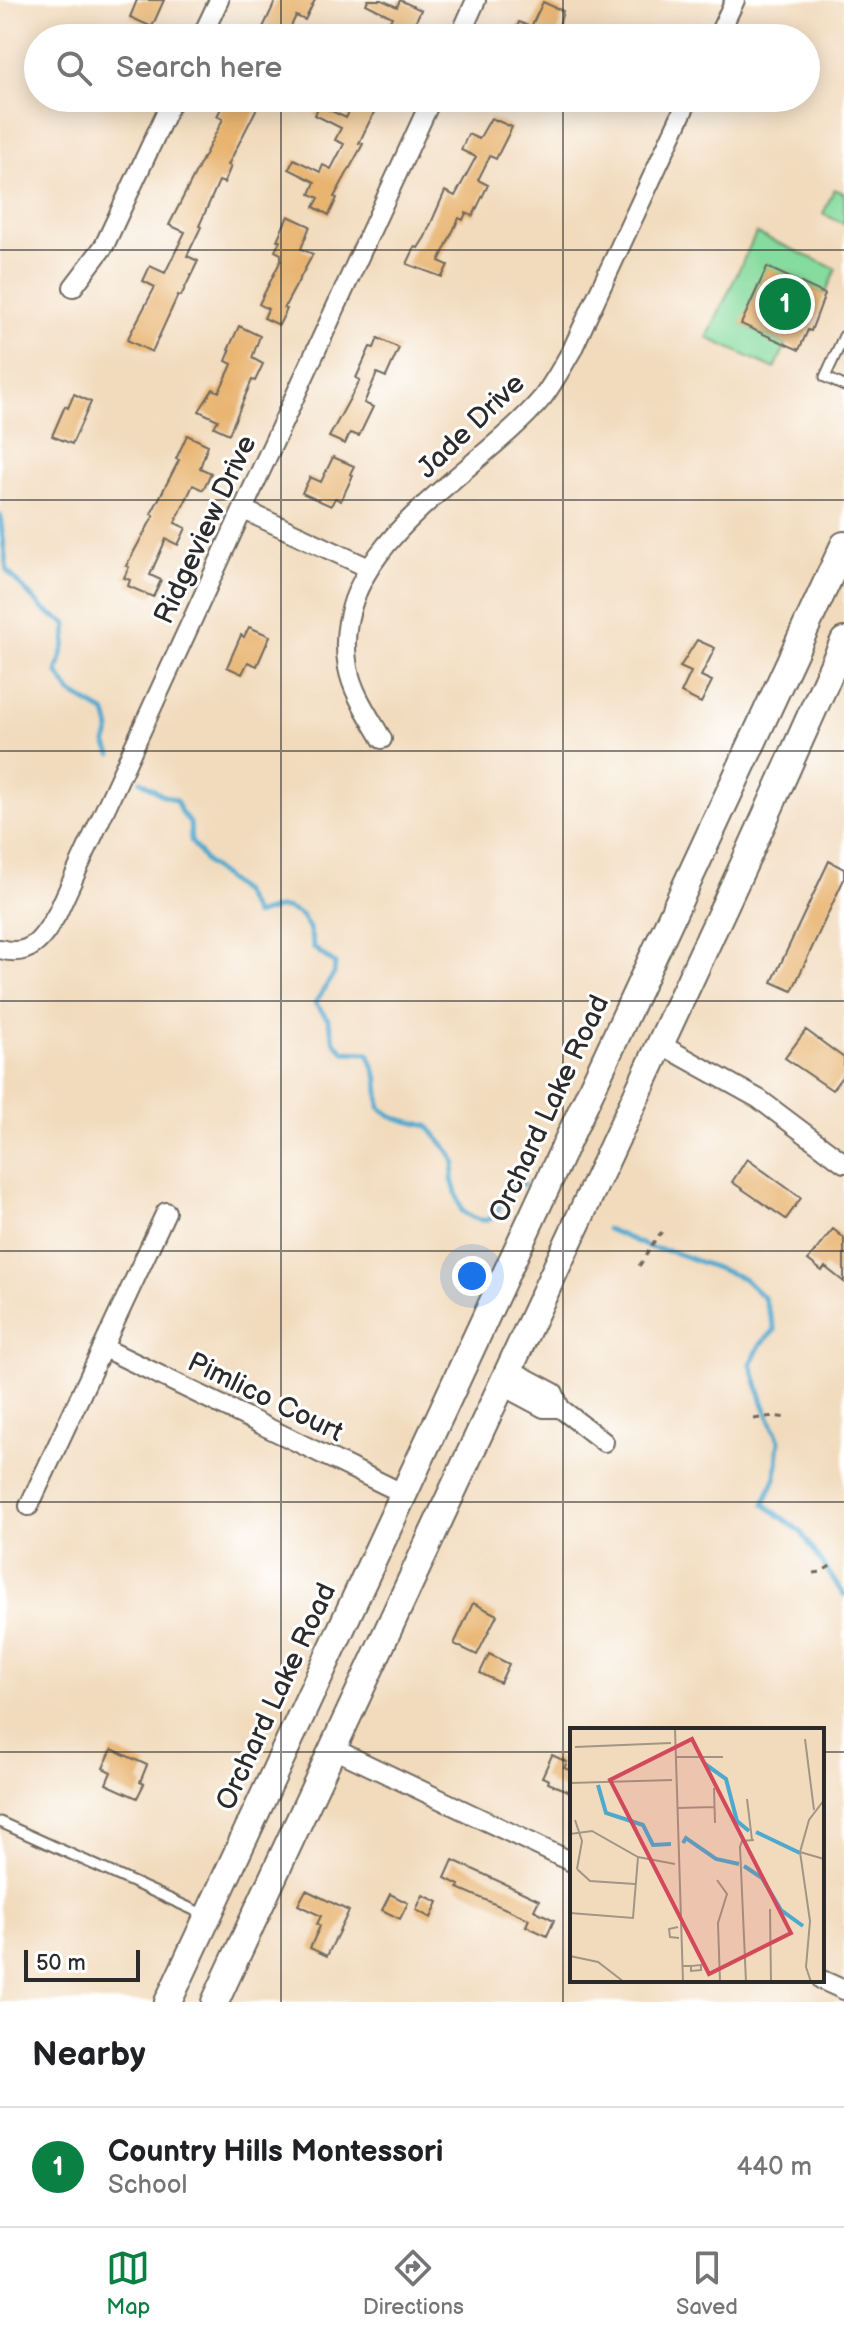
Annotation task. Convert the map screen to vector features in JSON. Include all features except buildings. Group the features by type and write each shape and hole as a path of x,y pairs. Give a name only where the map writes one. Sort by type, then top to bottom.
{"main road":[{"name":"Orchard Lake Road","path":"168,2002 840,563"},
{"path":"215,2002 750,851 844,641"},
{"path":"720,815 741,827 750,851"},
{"path":"559,1263 544,1256 537,1248 537,1239 583,1140 583,1109"},
{"path":"366,1575 384,1583 391,1590 395,1599 394,1619"},
{"path":"231,1966 213,1957 211,1942 263,1830 274,1795 276,1771"}],"street":[{"path":"208,24 219,0"},
{"path":"465,24 476,0"},
{"path":"724,24 735,0"},
{"path":"73,287 104,246 166,112"},
{"name":"Ridgeview Drive","path":"0,949 19,952 31,948 41,940 57,914 426,112"},
{"name":"Jade Drive","path":"382,739 353,689 347,665 347,627 359,586 369,568 398,532 516,424 555,379 572,350 682,112"},
{"path":"244,510 369,568"},
{"path":"660,1044 759,1099 844,1163"},
{"path":"29,1506 166,1212"},
{"name":"Pimlico Court","path":"104,1348 404,1494"},
{"path":"505,1377 544,1408 560,1408 604,1442"},
{"path":"332,1748 570,1861"},
{"path":"824,1981 844,1990"}],"lane":[{"path":"844,336 825,377 844,386"},
{"path":"0,1822 208,1917"}],"path":[{"path":"639,1266 650,1253 655,1238 662,1232"},
{"path":"754,1419 773,1416 787,1418"},
{"path":"814,1573 830,1566"}],"green space":[{"path":"834,189 844,193 844,224 823,214"},
{"path":"756,233 836,269 825,294 767,268 742,324 786,344 775,369 707,338"}],"waterway":[{"path":"0,515 7,571 45,611 67,624 57,672 71,693 106,713 110,729 106,743 111,754"},
{"path":"141,781 176,800 190,823 191,841 206,862 242,892 255,915 277,908 286,908 301,915 309,928 314,948 335,964 334,974 315,1003 328,1019 334,1041 344,1052 368,1053 378,1079 380,1108 395,1118 428,1126 450,1152 455,1162 452,1180 462,1211 474,1218 490,1219 499,1209 510,1186 524,1184"},
{"path":"607,1229 651,1248 673,1252 743,1278 764,1298 775,1330 760,1345 751,1364 779,1440 776,1476 764,1504 801,1532 844,1595"}],"place":[{"name":"Country Hills Montessori","path":"785,304"}]}
